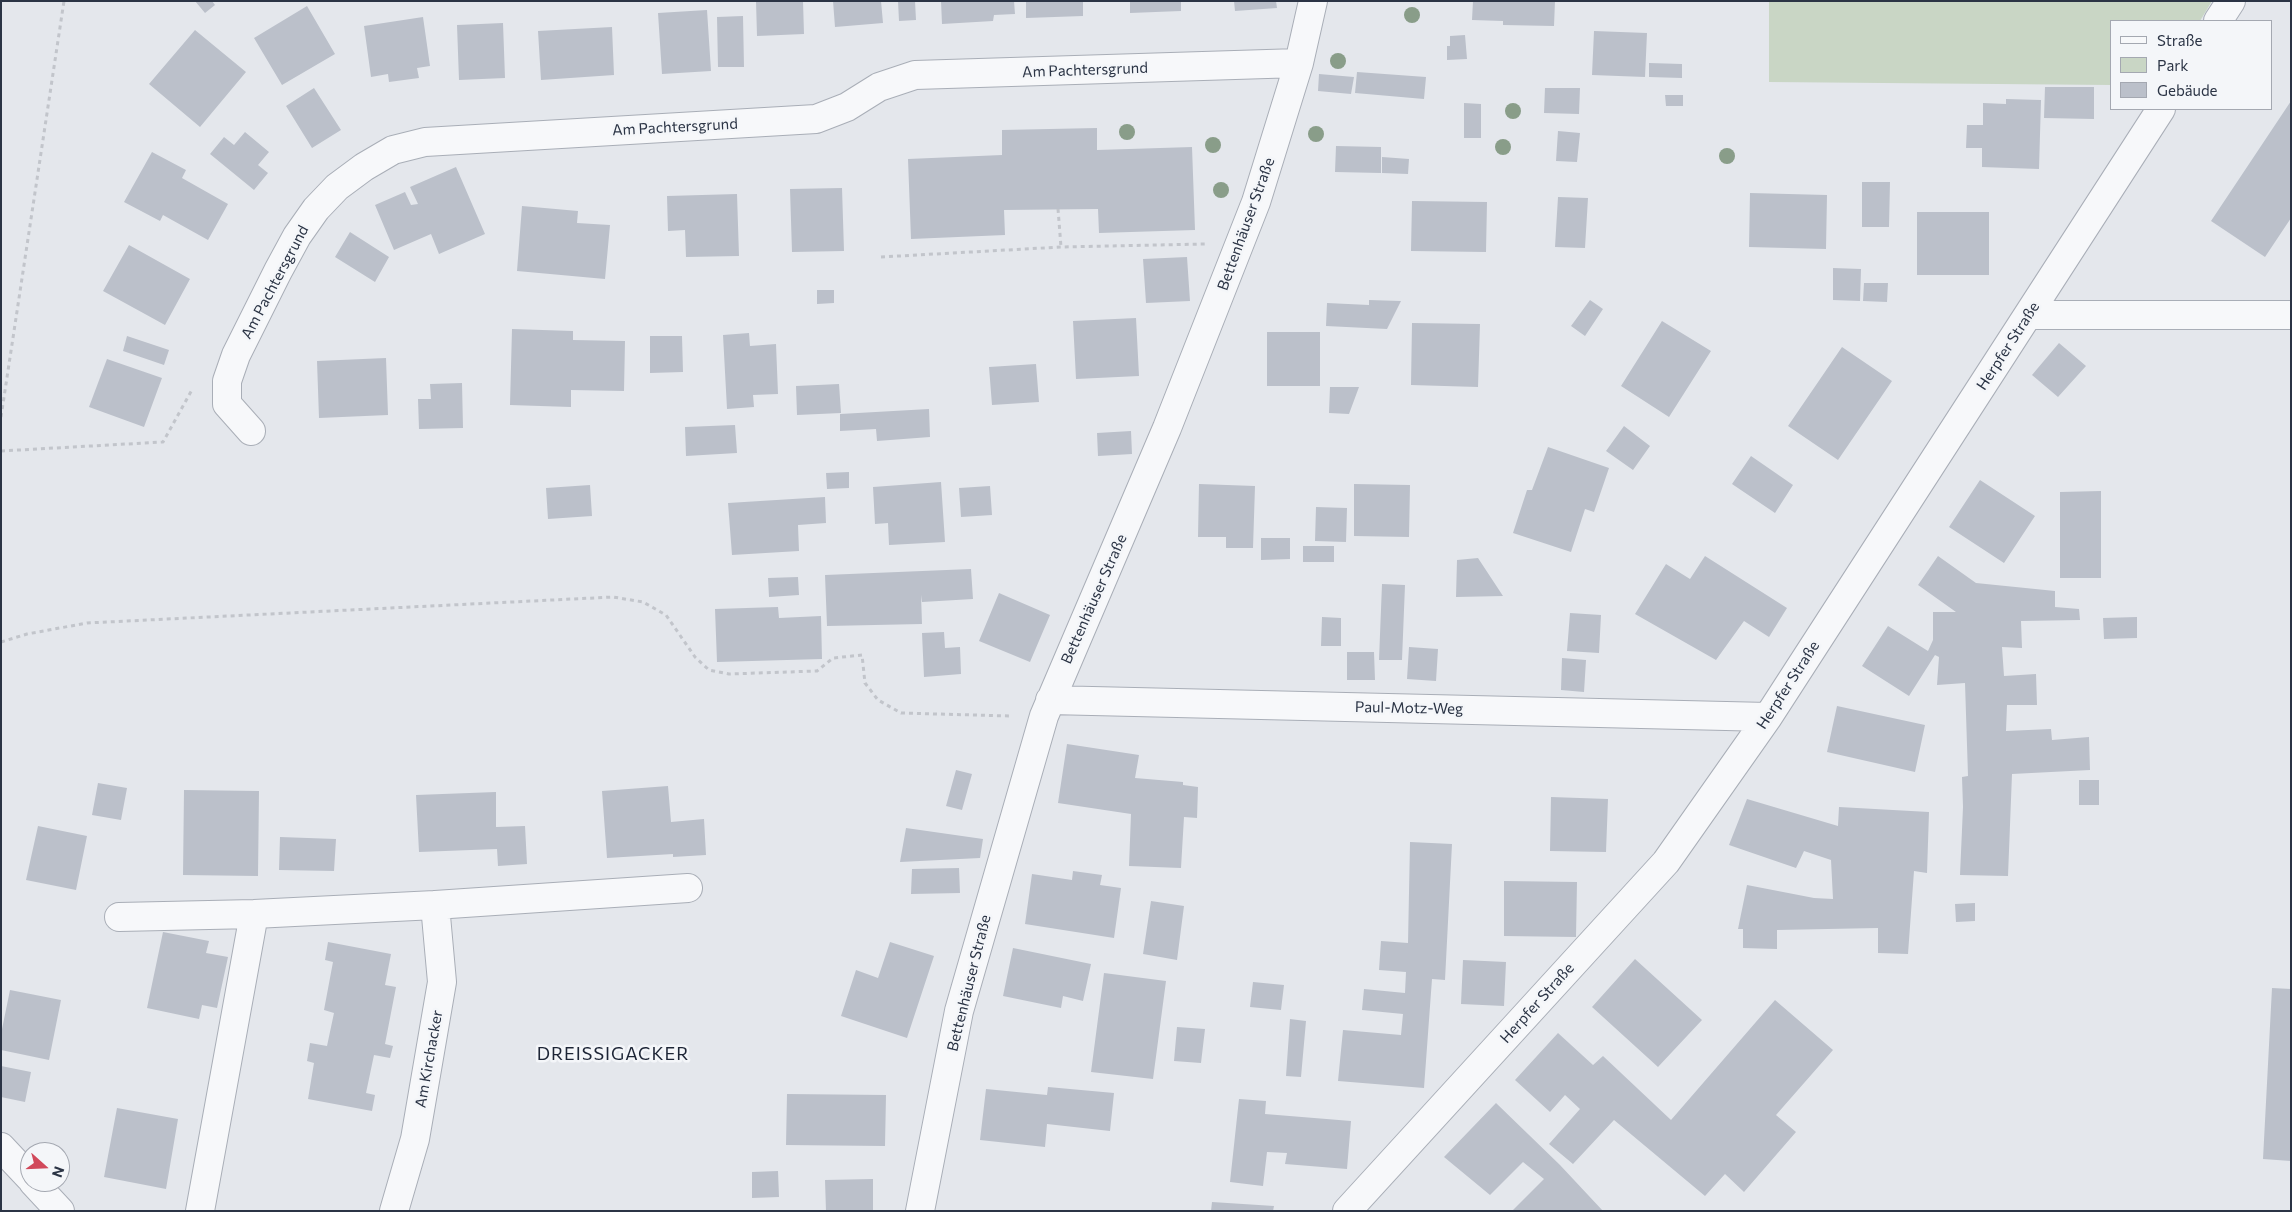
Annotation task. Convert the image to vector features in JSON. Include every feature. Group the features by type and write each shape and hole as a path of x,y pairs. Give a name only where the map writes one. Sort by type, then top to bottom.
{"street":[{"name":"Bettenhäuser Straße","path":"920,1211 959,1011 1047,708 1124,533 1241,243 1256,202 1299,63 1313,1"},
{"path":"2219,20 2231,1"},
{"name":"Am Pachtersgrund","path":"251,431 227,404 227,381 239,348 278,271 316,209 337,187 364,167 393,150 425,142 816,119 847,107 879,88 915,75 1299,63"},
{"name":"Herpfer Straße","path":"1347,1211 1666,862 1768,717 2160,110"},
{"path":"2028,315 2291,316"},
{"name":"Paul-Motz-Weg","path":"1047,708 1768,717"},
{"path":"119,917 254,914 435,905 688,888"},
{"name":"Am Kirchacker","path":"394,1211 415,1139 442,982 435,905"},
{"path":"200,1211 254,914"},
{"path":"1,1148 20,1168"},
{"path":"43,1192 60,1211"}],"path":[{"path":"1,417 64,1"},
{"path":"1058,209 1061,247"},
{"path":"881,257 1061,247 1241,243"},
{"path":"1,451 163,442 196,382 227,381"},
{"path":"1,642 27,634 87,623 613,597 643,602 666,615 695,657 709,670 729,674 817,671 833,658 862,655 865,683 878,700 901,713 1047,708"}],"green space":[{"path":"1769,1 2212,1 2201,20 2110,20 2110,85 1769,82"}],"building":[{"path":"195,1 212,1 215,5 205,13"},
{"path":"756,1 803,1 804,34 757,36"},
{"path":"833,1 881,1 883,23 835,27"},
{"path":"898,1 915,1 916,20 899,21"},
{"path":"941,1 1014,1 1015,14 994,15 993,21 942,24"},
{"path":"1026,1 1083,1 1083,16 1026,18"},
{"path":"1130,1 1181,1 1181,11 1130,13"},
{"path":"1234,1 1276,1 1277,8 1235,11"},
{"path":"1473,1 1555,1 1554,26 1503,25 1503,21 1472,20"},
{"path":"307,6 335,54 282,85 254,38"},
{"path":"707,10 711,71 662,74 658,13"},
{"path":"743,16 744,67 718,67 717,17"},
{"path":"423,17 430,66 417,68 419,78 389,82 388,74 371,77 364,26"},
{"path":"503,23 505,78 459,80 457,25"},
{"path":"612,27 614,75 541,80 538,31"},
{"path":"195,30 246,72 200,127 149,84"},
{"path":"1594,31 1647,33 1645,77 1592,75"},
{"path":"1465,35 1467,59 1447,60 1447,46 1450,46 1450,36"},
{"path":"1649,63 1682,64 1682,78 1649,77"},
{"path":"1357,72 1426,77 1424,99 1355,93"},
{"path":"1319,74 1354,77 1351,94 1318,91"},
{"path":"2045,87 2094,87 2094,119 2044,118"},
{"path":"314,88 341,130 312,148 286,106"},
{"path":"1545,88 1580,88 1579,114 1544,113"},
{"path":"1665,95 1683,95 1683,106 1666,106"},
{"path":"2006,99 2041,100 2039,169 1982,167 1982,148 1966,148 1967,125 1983,125 1983,103 2006,104"},
{"path":"2291,101 2291,218 2265,257 2211,221"},
{"path":"1464,103 1481,104 1481,138 1464,138"},
{"path":"1097,128 1097,150 1192,147 1195,230 1099,233 1098,209 1004,210 1005,235 911,239 908,159 1002,155 1002,130"},
{"path":"1558,131 1580,133 1577,162 1556,161"},
{"path":"245,132 269,152 258,165 268,173 254,190 210,154 224,137 234,145"},
{"path":"1336,146 1381,147 1381,173 1335,172"},
{"path":"152,152 186,170 182,178 228,204 208,240 163,215 160,221 124,202"},
{"path":"1382,157 1409,159 1408,174 1382,173"},
{"path":"456,167 485,234 439,254 431,234 394,250 375,205 405,192 411,205 418,204 410,187"},
{"path":"1862,182 1890,182 1889,227 1862,227"},
{"path":"842,188 844,251 792,252 790,189"},
{"path":"1750,193 1827,195 1826,249 1749,247"},
{"path":"737,194 739,256 686,257 685,230 668,231 667,196"},
{"path":"1558,197 1588,198 1585,248 1555,247"},
{"path":"1412,201 1487,202 1486,252 1411,251"},
{"path":"522,206 578,211 577,223 610,225 605,279 517,271"},
{"path":"1917,212 1989,212 1989,275 1917,275"},
{"path":"350,232 389,257 375,282 335,257"},
{"path":"129,245 190,279 165,325 103,291"},
{"path":"1187,257 1190,301 1146,303 1143,259"},
{"path":"1833,268 1861,269 1860,301 1833,300"},
{"path":"1864,283 1888,283 1887,302 1863,301"},
{"path":"817,290 834,290 834,303 817,304"},
{"path":"1369,300 1401,301 1387,329 1326,326 1327,303 1369,305"},
{"path":"1590,300 1603,309 1585,336 1571,326"},
{"path":"1136,318 1139,376 1076,379 1073,321"},
{"path":"1662,321 1711,351 1669,417 1621,386"},
{"path":"1412,323 1480,324 1478,387 1411,385"},
{"path":"512,329 573,331 573,340 625,341 624,391 571,390 571,407 510,405"},
{"path":"1267,332 1320,332 1320,386 1267,386"},
{"path":"749,333 750,346 776,344 778,394 753,395 754,407 727,409 723,335"},
{"path":"127,336 169,350 164,365 123,351"},
{"path":"650,336 682,336 683,372 650,373"},
{"path":"2059,343 2086,366 2058,397 2032,375"},
{"path":"1842,347 1892,381 1838,460 1788,426"},
{"path":"386,358 388,415 319,418 317,361"},
{"path":"107,359 162,378 144,427 89,407"},
{"path":"1036,364 1039,402 992,405 989,367"},
{"path":"462,383 463,428 419,429 418,399 431,399 430,384"},
{"path":"839,384 841,413 797,415 796,386"},
{"path":"1330,387 1359,387 1349,414 1329,413"},
{"path":"929,409 930,437 877,441 876,429 840,431 840,414"},
{"path":"735,425 737,453 686,456 685,427"},
{"path":"1624,426 1650,446 1633,470 1606,451"},
{"path":"1131,431 1132,454 1098,456 1097,433"},
{"path":"1548,447 1609,468 1594,512 1585,509 1571,552 1513,533 1527,490 1532,490"},
{"path":"1751,456 1793,485 1775,513 1732,484"},
{"path":"849,472 849,488 827,489 826,473"},
{"path":"1980,480 2035,516 2004,563 1949,527"},
{"path":"941,482 945,542 889,545 888,523 875,524 873,487"},
{"path":"1199,484 1255,486 1253,548 1226,548 1226,537 1198,537"},
{"path":"1354,484 1410,485 1409,537 1354,536"},
{"path":"590,485 592,516 548,519 546,488"},
{"path":"990,486 992,515 961,517 959,488"},
{"path":"2101,491 2101,578 2060,578 2060,492"},
{"path":"825,497 826,523 798,525 799,551 732,555 728,503"},
{"path":"1316,507 1347,508 1346,542 1315,541"},
{"path":"1261,538 1290,538 1290,559 1261,560"},
{"path":"1303,546 1334,546 1334,562 1303,562"},
{"path":"1705,556 1787,608 1769,637 1744,621 1716,660 1635,614 1666,564 1690,579"},
{"path":"1938,556 1976,583 2055,591 2055,607 2079,609 2080,620 2021,621 2022,648 2002,647 2004,676 2036,674 2037,705 2007,705 2006,731 2051,729 2052,740 2089,737 2090,770 2012,774 2008,876 1960,875 1963,807 1962,777 1968,776 1965,683 1937,685 1939,657 1935,655 1909,696 1862,666 1888,626 1928,651 1933,640 1933,612 1956,612 1918,585"},
{"path":"1478,558 1503,596 1456,597 1457,560"},
{"path":"971,569 973,599 922,602 921,595 922,624 827,626 825,575"},
{"path":"798,577 799,595 769,597 768,578"},
{"path":"1382,584 1405,585 1402,660 1379,660"},
{"path":"999,593 1050,615 1030,662 979,641"},
{"path":"778,607 779,618 821,616 822,659 717,662 715,609"},
{"path":"1570,613 1601,615 1599,653 1567,651"},
{"path":"1322,617 1341,618 1341,646 1321,646"},
{"path":"2137,617 2137,638 2104,639 2103,618"},
{"path":"944,632 945,648 960,647 961,674 924,677 922,633"},
{"path":"1409,647 1438,649 1436,681 1407,679"},
{"path":"1347,652 1374,652 1375,680 1347,680"},
{"path":"1562,658 1586,660 1584,692 1561,690"},
{"path":"1837,706 1925,725 1915,772 1827,752"},
{"path":"1067,744 1139,755 1135,778 1183,782 1183,785 1198,787 1197,818 1184,817 1181,868 1129,866 1131,814 1058,803"},
{"path":"956,770 972,774 962,810 946,806"},
{"path":"2079,780 2099,780 2099,805 2079,805"},
{"path":"98,783 127,788 121,820 92,815"},
{"path":"668,786 671,822 704,819 706,855 673,857 673,854 607,858 602,791"},
{"path":"184,790 259,791 258,876 183,875"},
{"path":"496,792 496,827 525,826 527,864 498,866 497,849 419,852 416,795"},
{"path":"1551,797 1608,799 1606,852 1550,851"},
{"path":"1747,799 1838,826 1839,807 1929,812 1927,873 1914,871 1908,954 1878,953 1878,928 1777,930 1777,949 1743,948 1743,929 1738,929 1747,885 1814,898 1833,899 1831,860 1804,851 1796,868 1729,845"},
{"path":"38,826 87,836 76,890 26,880"},
{"path":"906,828 983,839 980,858 900,862"},
{"path":"280,837 336,839 334,871 279,870"},
{"path":"1410,842 1452,844 1445,980 1432,979 1424,1088 1338,1081 1343,1030 1401,1035 1403,1014 1362,1010 1364,989 1405,993 1406,972 1379,970 1381,941 1408,943"},
{"path":"959,868 960,893 911,894 912,869"},
{"path":"1073,871 1102,875 1100,885 1121,888 1114,938 1025,924 1032,874 1072,880"},
{"path":"1504,881 1577,882 1576,937 1504,936"},
{"path":"1151,901 1184,906 1177,960 1143,954"},
{"path":"1975,903 1975,921 1956,922 1955,904"},
{"path":"163,932 209,941 206,953 228,957 217,1008 202,1005 199,1019 147,1008"},
{"path":"328,942 391,954 385,985 396,987 385,1044 393,1046 390,1058 374,1055 366,1093 375,1095 372,1111 308,1099 314,1063 307,1061 310,1043 327,1046 334,1013 324,1010 333,962 325,960"},
{"path":"890,942 934,956 907,1038 841,1016 856,970 878,978"},
{"path":"1013,948 1091,964 1083,1001 1063,996 1061,1008 1003,996"},
{"path":"1635,959 1702,1020 1658,1067 1592,1007"},
{"path":"1463,960 1506,962 1504,1006 1461,1004"},
{"path":"1104,973 1166,981 1153,1079 1091,1072"},
{"path":"1253,982 1284,985 1281,1010 1250,1007"},
{"path":"2272,988 2291,989 2291,1161 2263,1159"},
{"path":"10,990 61,1000 49,1060 1,1050 1,1034"},
{"path":"1775,1000 1833,1050 1776,1115 1796,1132 1744,1192 1725,1174 1705,1196 1614,1120 1573,1164 1549,1144 1580,1109 1565,1095 1550,1112 1515,1080 1558,1033 1593,1065 1603,1056 1671,1120"},
{"path":"1290,1019 1306,1021 1301,1077 1286,1076"},
{"path":"1177,1027 1205,1029 1201,1063 1174,1061"},
{"path":"1,1066 31,1072 25,1102 1,1097"},
{"path":"1048,1087 1114,1093 1110,1131 1047,1124 1045,1147 980,1140 986,1089 1047,1095"},
{"path":"787,1094 886,1095 885,1146 786,1145"},
{"path":"1239,1099 1266,1101 1265,1114 1351,1121 1347,1169 1285,1164 1287,1153 1267,1152 1263,1186 1230,1182"},
{"path":"1496,1103 1560,1165 1603,1211 1512,1211 1544,1179 1523,1162 1490,1195 1444,1157"},
{"path":"117,1108 178,1119 166,1189 104,1177"},
{"path":"778,1171 779,1197 752,1198 752,1172"},
{"path":"873,1179 873,1211 826,1211 825,1180"},
{"path":"1212,1202 1274,1206 1273,1211 1211,1211"}],"district":[{"name":"DREISSIGACKER","path":"613,1054"}]}
